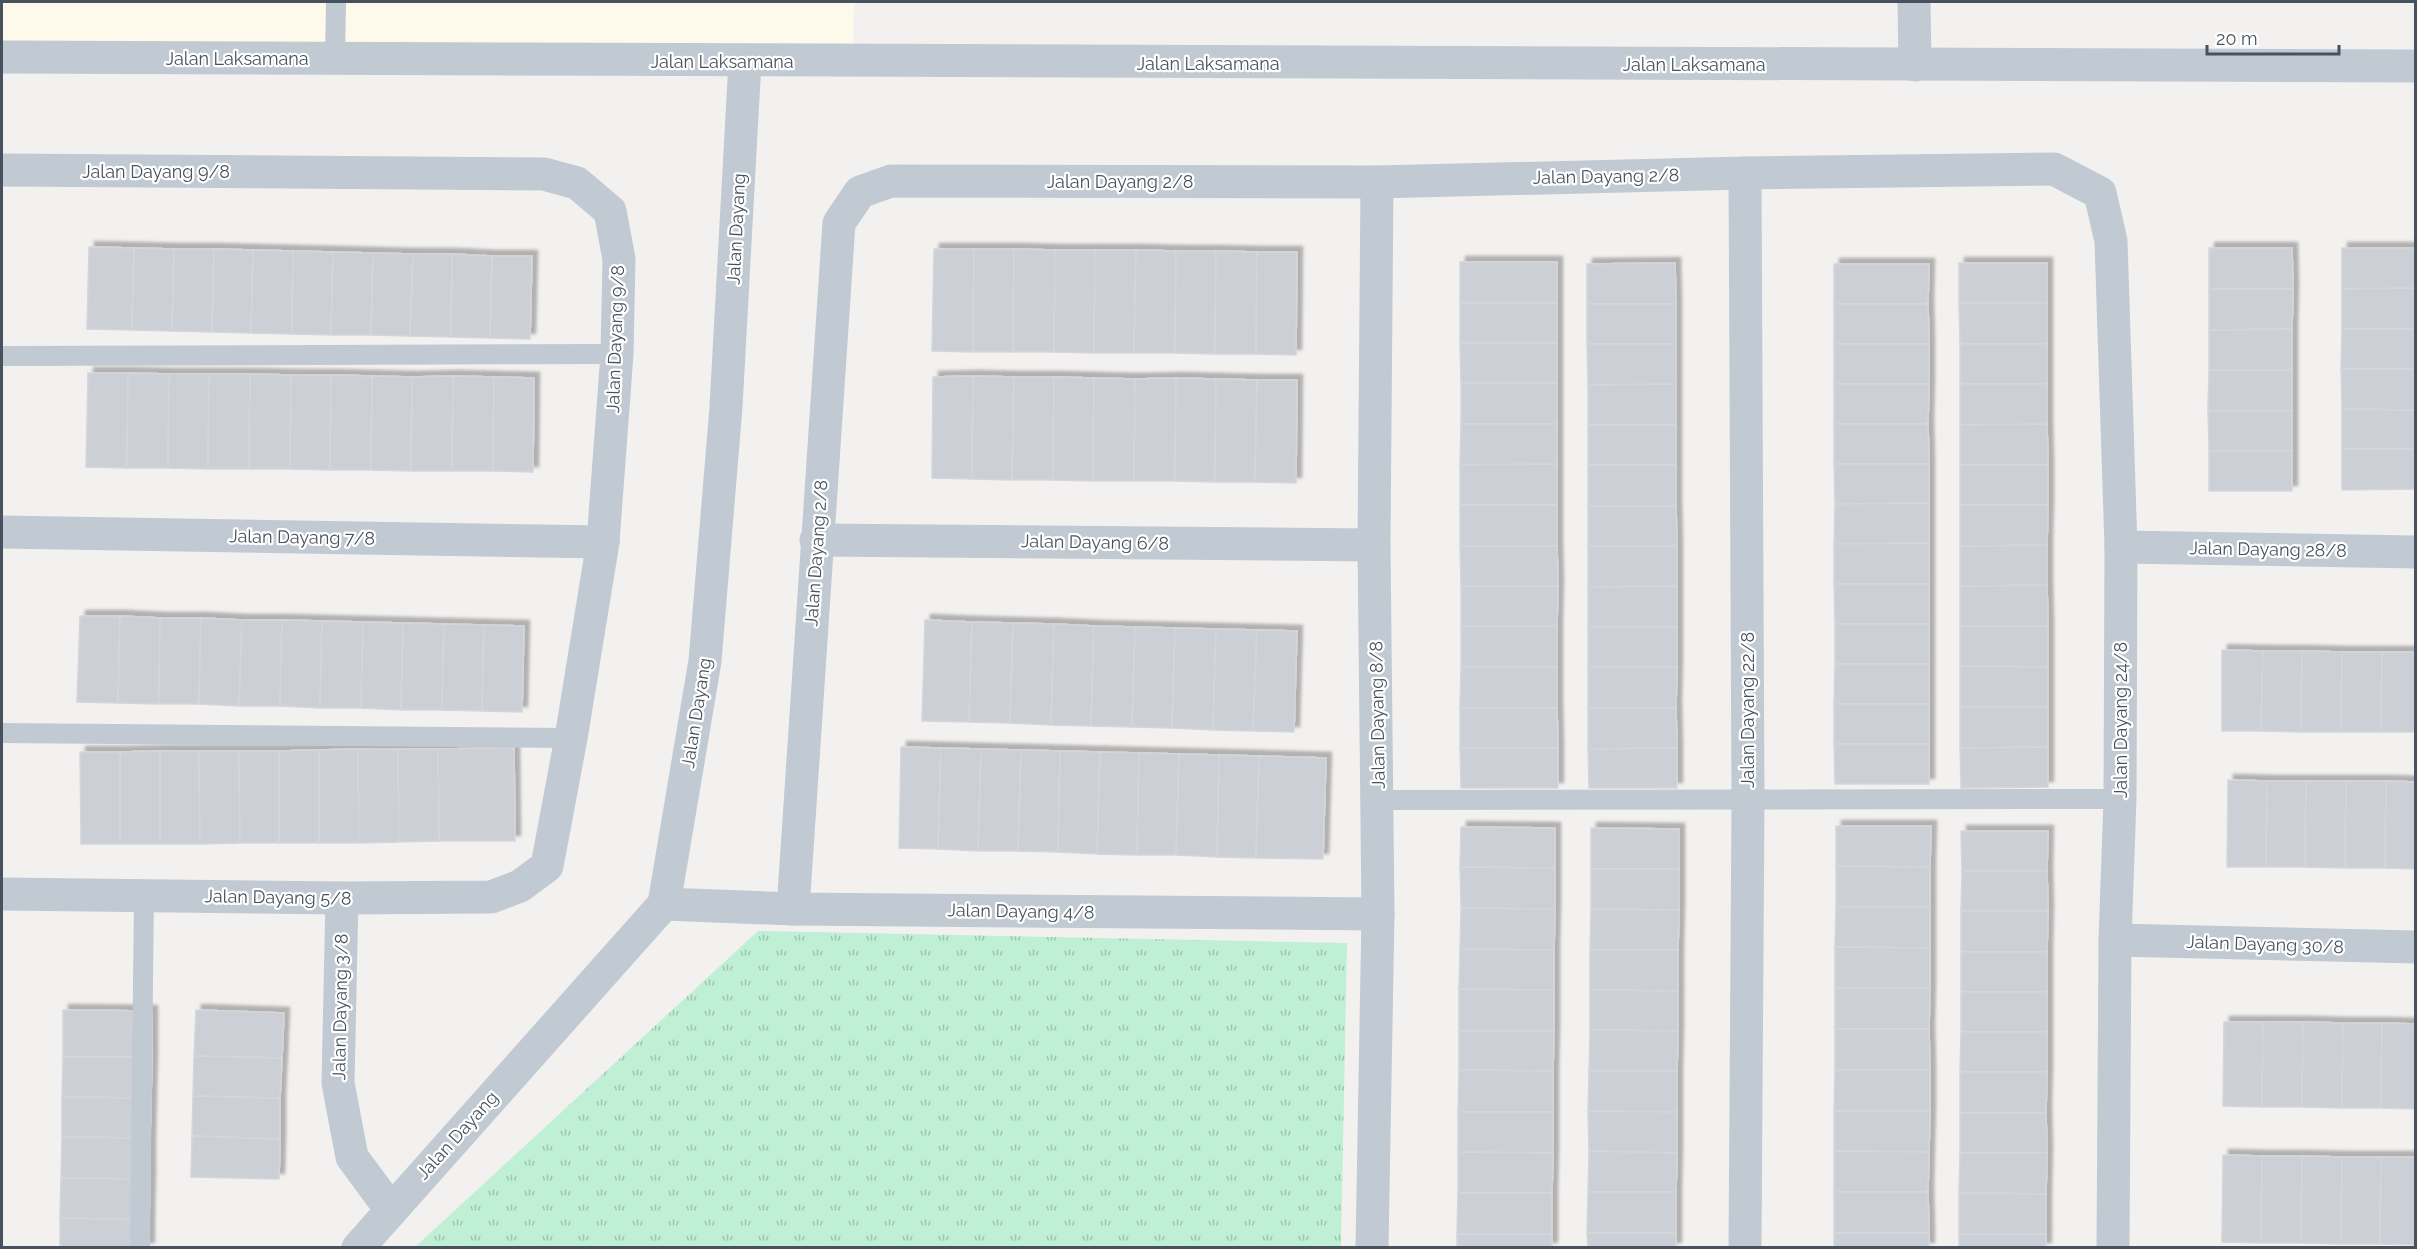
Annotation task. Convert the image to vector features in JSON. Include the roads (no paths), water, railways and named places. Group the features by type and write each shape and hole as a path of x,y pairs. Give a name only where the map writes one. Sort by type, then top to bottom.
{"street":[{"path":"1914,2 1915,65"},
{"name":"Jalan Laksamana","path":"2,57 2415,66"},
{"name":"Jalan Dayang","path":"358,1248 664,904 705,661 726,407 745,61"},
{"name":"Jalan Dayang 2/8","path":"793,909 838,223 860,192 891,181 1377,182 1745,173 2054,169 2100,193"},
{"name":"Jalan Dayang 9/8","path":"2,170 544,174 577,183 610,211 619,259 617,354 603,542 571,738 547,866"},
{"name":"Jalan Dayang 22/8","path":"1745,173 1748,801 1745,1248"},
{"name":"Jalan Dayang 8/8","path":"1372,1248 1378,914 1374,545 1377,182"},
{"name":"Jalan Dayang 24/8","path":"2100,193 2111,241 2121,546 2120,799 2115,940 2112,1248"},
{"name":"Jalan Dayang 7/8","path":"2,531 603,542"},
{"name":"Jalan Dayang 6/8","path":"816,540 1374,545"},
{"name":"Jalan Dayang 28/8","path":"2121,546 2415,552"},
{"name":"Jalan Dayang 5/8","path":"2,894 342,898 490,897 520,886 547,866"},
{"name":"Jalan Dayang 3/8","path":"342,898 338,1083 352,1157 391,1210"},
{"name":"Jalan Dayang 4/8","path":"664,904 793,909 1378,914"},
{"name":"Jalan Dayang 30/8","path":"2115,940 2415,947"}],"lane":[{"path":"335,58 336,2"},
{"path":"2,356 617,354"},
{"path":"2,733 571,738"},
{"path":"1378,800 2120,799"},
{"path":"140,1248 144,895"}]}
